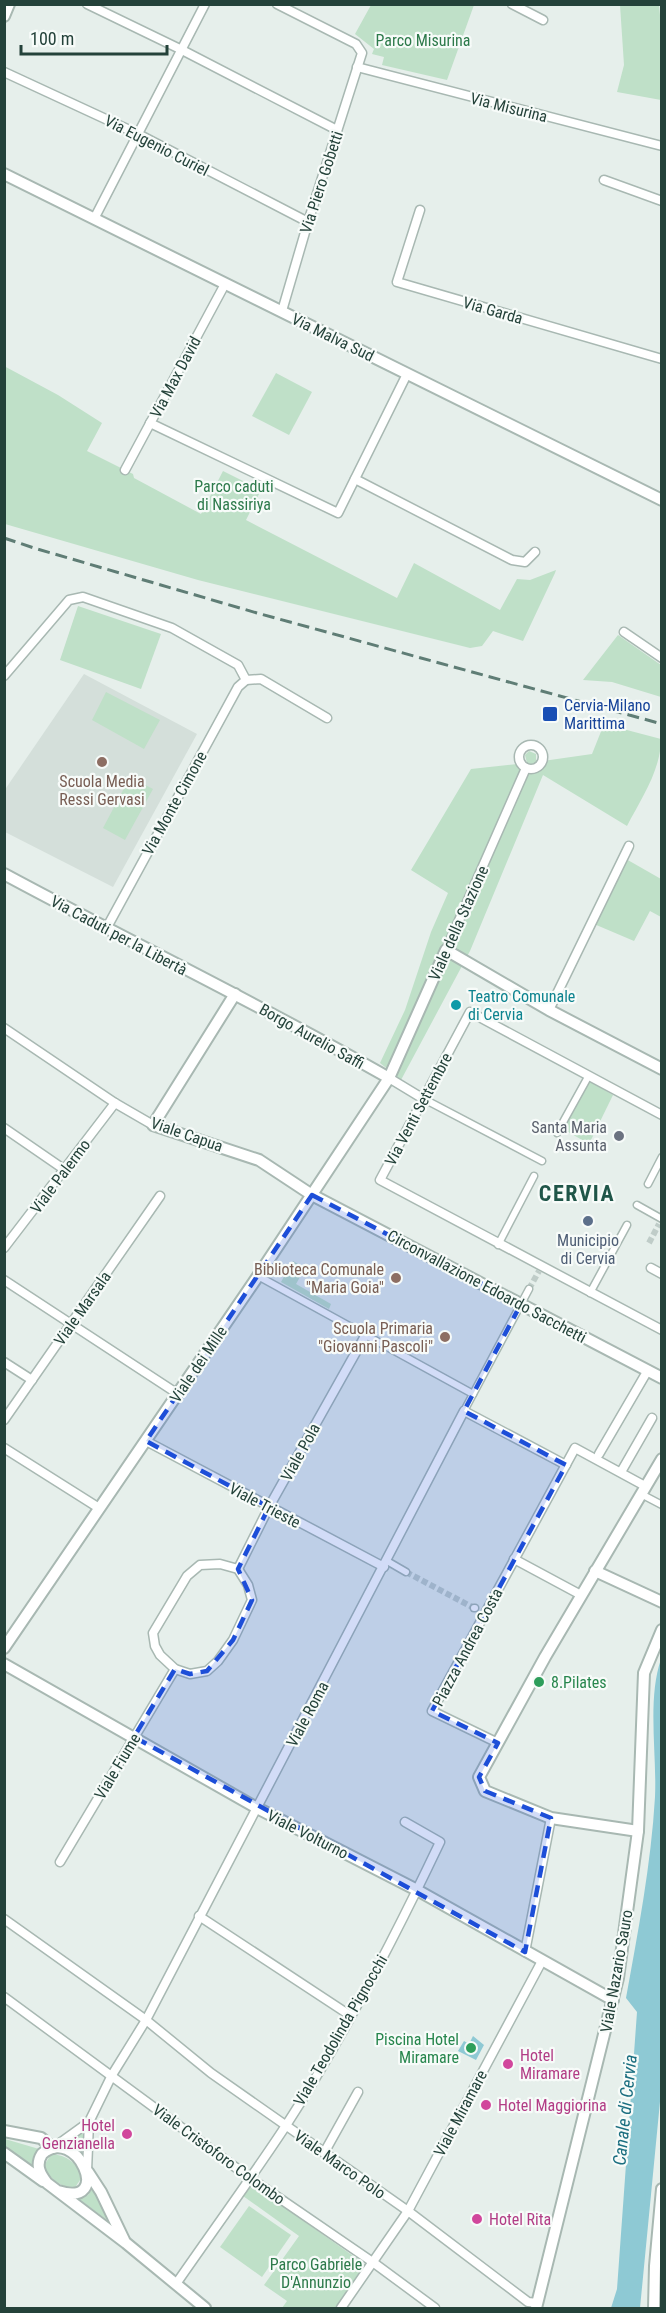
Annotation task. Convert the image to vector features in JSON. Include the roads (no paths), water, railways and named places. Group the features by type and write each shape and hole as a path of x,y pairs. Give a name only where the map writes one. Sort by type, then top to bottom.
{"street":[{"path":"4,16 9,4"},
{"path":"87,4 337,130"},
{"path":"94,219 205,4"},
{"name":"Via Piero Gobetti","path":"277,4 356,45 362,53 282,312"},
{"path":"512,4 543,20"},
{"name":"Via Misurina","path":"357,67 662,146"},
{"name":"Via Eugenio Curiel","path":"4,72 138,134 308,222"},
{"name":"Via Malva Sud","path":"4,174 662,500"},
{"path":"604,180 662,201"},
{"name":"Via Garda","path":"420,210 397,282 662,359"},
{"name":"Via Max David","path":"125,470 225,284"},
{"path":"150,423 338,513 407,374"},
{"path":"355,479 512,560 525,562 535,552"},
{"path":"4,676 69,600 83,597 172,627 238,665 246,680 261,679 327,718"},
{"path":"624,632 662,658"},
{"name":"Via Monte Cimone","path":"106,929 238,687 246,680"},
{"name":"Viale della Stazione","path":"389,1078 526,768"},
{"path":"549,1010 629,846"},
{"name":"Via Caduti per la Libertà","path":"4,874 235,994"},
{"path":"446,950 549,1010 662,1070"},
{"path":"153,1125 235,994"},
{"name":"Borgo Aurelio Saffi","path":"235,994 389,1078"},
{"name":"Via Venti Settembre","path":"662,1115 588,1077 470,1011 380,1180 540,1269 662,1330"},
{"name":"Viale Capua","path":"4,1028 115,1103 153,1125 259,1160 312,1195"},
{"path":"557,1133 588,1077"},
{"path":"389,1078 422,1098 542,1161"},
{"name":"Viale dei Mille","path":"4,1648 258,1276 389,1078"},
{"name":"Viale Palermo","path":"4,1248 115,1103"},
{"path":"4,1128 65,1170"},
{"path":"648,1184 662,1157"},
{"path":"498,1245 534,1176"},
{"name":"Circonvallazione Edoardo Sacchetti","path":"312,1195 662,1378"},
{"name":"Viale Marsala","path":"4,1420 160,1196"},
{"path":"637,1205 660,1221"},
{"path":"590,1293 627,1225"},
{"path":"651,1268 662,1274"},
{"path":"258,1276 473,1394"},
{"path":"4,1280 178,1394"},
{"name":"Viale Roma","path":"87,2171 89,2121 112,2076 146,2020 529,1289"},
{"name":"Viale Pola","path":"238,1569 269,1507 365,1336"},
{"path":"4,1362 32,1380"},
{"path":"600,1454 648,1370"},
{"path":"464,1411 566,1464 575,1448 621,1472 662,1505"},
{"path":"621,1472 652,1418"},
{"name":"Viale Trieste","path":"146,1441 269,1507 386,1564"},
{"path":"4,1448 99,1508"},
{"path":"638,1831 550,1818 485,1791 479,1777 581,1595 662,1459"},
{"name":"Piazza Andrea Costa","path":"498,1743 432,1711 566,1464"},
{"path":"514,1559 581,1595"},
{"path":"220,1563 238,1569 248,1585 252,1600 233,1640 218,1661 207,1671 190,1674 175,1669 160,1655 155,1646 153,1633 188,1576 200,1565 220,1563"},
{"path":"386,1564 406,1572"},
{"path":"595,1571 662,1602"},
{"name":"Viale Nazario Sauro","path":"537,2306 612,2005 638,1831 644,1673 662,1630"},
{"name":"Viale Volturno","path":"4,1664 257,1808 417,1890 542,1961 612,2005"},
{"name":"Viale Fiume","path":"60,1862 175,1669"},
{"path":"525,1952 550,1818"},
{"name":"Viale Teodolinda Pignocchi","path":"176,2284 285,2126 351,2016 417,1890 440,1842 405,1822"},
{"path":"199,1916 351,2016"},
{"name":"Viale Marco Polo","path":"4,1919 146,2020 211,2073 408,2211 528,2302 537,2306"},
{"name":"Viale Miramare","path":"341,2308 408,2211 542,1961"},
{"name":"Viale Cristoforo Colombo","path":"4,1997 250,2178 435,2308"},
{"path":"324,2153 358,2092"},
{"name":"Viale Roma","path":"53,2148 89,2121"},
{"path":"4,2131 41,2138 53,2148"},
{"path":"47,2183 39,2168 39,2158 45,2151 53,2148 62,2149 75,2155 101,2192 126,2243"},
{"path":"4,2153 126,2243 205,2308"},
{"path":"58,2191 71,2194 81,2191 87,2183 87,2171"},
{"path":"654,2308 655,2266 662,2189"},
{"path":"655,2266 662,2278"}],"water":[{"path":"661,1659 662,2081 640,2308 611,2308 617,2289 637,2012 626,1998 653,1822 655,1780 653,1709"},
{"name":"Piscina Hotel Miramare","path":"473,2036 484,2045 476,2060 458,2051 464,2041 469,2044"}],"tunnel":[{"path":"649,1243 659,1224"},
{"path":"529,1289 539,1271"},
{"path":"406,1572 474,1608"}],"railway":[{"path":"4,538 257,613 662,724"}],"place":[{"name":"Cervia-Milano Marittima","path":"550,714"},
{"name":"Scuola Media Ressi Gervasi","path":"102,762"},
{"name":"Teatro Comunale di Cervia","path":"456,1005"},
{"name":"Santa Maria Assunta","path":"619,1136"},
{"name":"Municipio di Cervia","path":"588,1221"},
{"name":"Biblioteca Comunale \"Maria Goia\"","path":"396,1278"},
{"name":"Scuola Primaria \"Giovanni Pascoli\"","path":"445,1337"},
{"name":"8.Pilates","path":"539,1682"},
{"name":"Piscina Hotel Miramare","path":"471,2048"},
{"name":"Hotel Miramare","path":"508,2064"},
{"name":"Hotel Maggiorina","path":"486,2105"},
{"name":"Hotel Genzianella","path":"127,2134"},
{"name":"Hotel Rita","path":"477,2219"}],"district":[{"name":"CERVIA","path":"577,1193"}],"park label":[{"name":"Parco Misurina","path":"423,40"},
{"name":"Parco caduti di Nassiriya","path":"234,495"},
{"name":"Parco Gabriele D'Annunzio","path":"316,2273"}],"water label":[{"name":"Canale di Cervia","path":"625,2110"}]}
